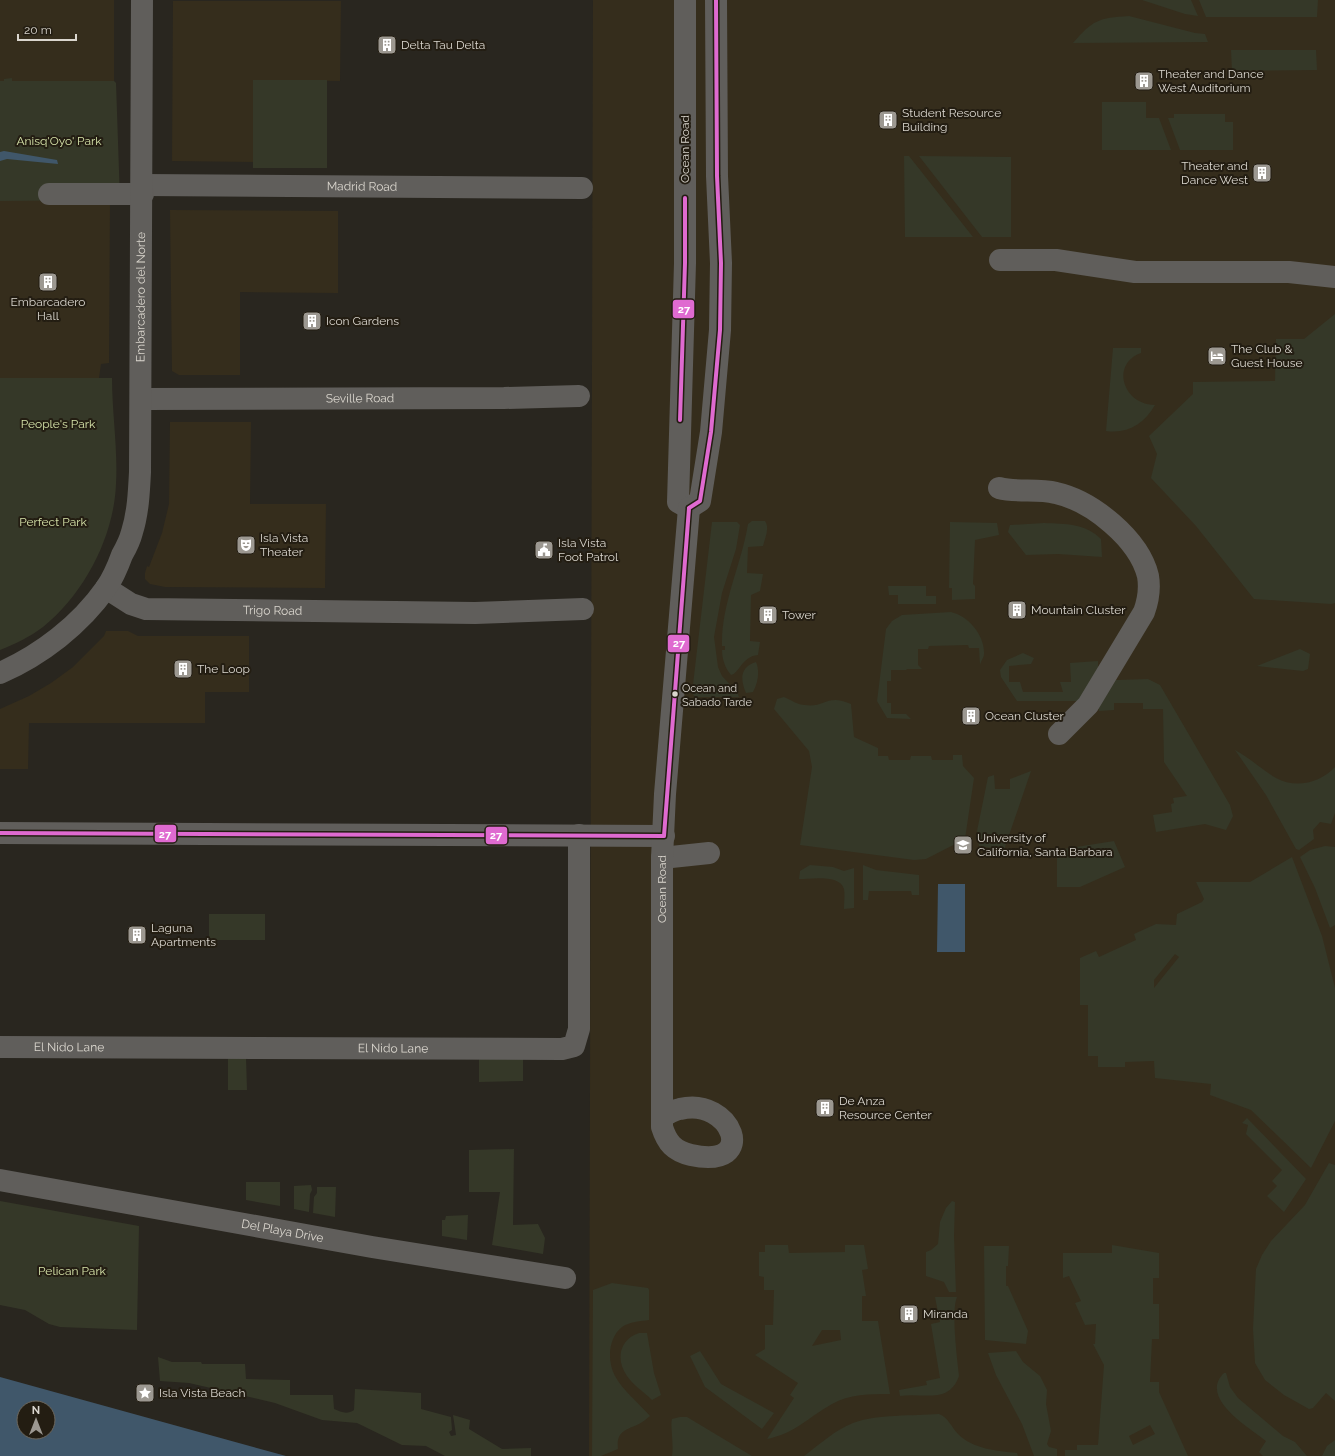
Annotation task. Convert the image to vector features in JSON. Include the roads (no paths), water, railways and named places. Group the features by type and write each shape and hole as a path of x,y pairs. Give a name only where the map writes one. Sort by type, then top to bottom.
{"street":[{"name":"Embarcadero del Norte","path":"106,588 132,533 138,500 140,472 143,189 142,0"},
{"name":"Ocean Road","path":"663,1116 679,1109 689,1108 706,1110 723,1119 732,1132 732,1142 729,1151 719,1156 705,1157 690,1155 673,1148 666,1139 662,1127 662,858 689,508 678,502 685,264 685,0"},
{"path":"689,508 700,501 711,432 720,330 721,263 717,176 716,0"},
{"name":"Madrid Road","path":"49,194 143,189 582,188"},
{"path":"1000,260 1056,260 1135,272 1289,272 1335,277"},
{"name":"Seville Road","path":"140,399 504,398 579,396"},
{"path":"999,488 1012,491 1056,492 1077,499 1099,511 1131,543 1142,560 1148,577 1148,595 1144,612 1088,705 1059,734"},
{"path":"0,673 27,660 64,634 106,588"},
{"name":"Trigo Road","path":"106,588 131,604 146,610 475,613 583,609"},
{"path":"0,833 664,836"},
{"name":"El Nido Lane","path":"0,1048 562,1049 574,1046 580,1029 580,835"},
{"path":"662,858 709,853"},
{"name":"Del Playa Drive","path":"0,1180 372,1247 565,1278"}],"water":[{"path":"4,151 57,160 58,164 7,159 0,161 0,152"},
{"path":"938,884 965,884 965,952 937,952"},
{"path":"0,1377 286,1456 0,1456"}],"place":[{"name":"Delta Tau Delta","path":"387,45"},
{"name":"Theater and Dance West Auditorium","path":"1144,81"},
{"name":"Student Resource Building","path":"888,120"},
{"name":"Theater and Dance West","path":"1262,173"},
{"name":"Embarcadero Hall","path":"48,282"},
{"name":"Icon Gardens","path":"312,321"},
{"name":"The Club & Guest House","path":"1217,356"},
{"name":"Isla Vista Theater","path":"246,545"},
{"name":"Isla Vista Foot Patrol","path":"544,550"},
{"name":"Mountain Cluster","path":"1017,610"},
{"name":"Tower","path":"768,615"},
{"name":"The Loop","path":"183,669"},
{"name":"Ocean and Sabado Tarde","path":"675,694"},
{"name":"Ocean Cluster","path":"971,716"},
{"name":"University of California, Santa Barbara","path":"963,845"},
{"name":"Laguna Apartments","path":"137,935"},
{"name":"De Anza Resource Center","path":"825,1108"},
{"name":"Miranda","path":"909,1314"},
{"name":"Isla Vista Beach","path":"145,1393"}],"park label":[{"name":"Anisq'Oyo' Park","path":"59,141"},
{"name":"People's Park","path":"58,424"},
{"name":"Perfect Park","path":"53,522"},
{"name":"Pelican Park","path":"72,1271"}]}
